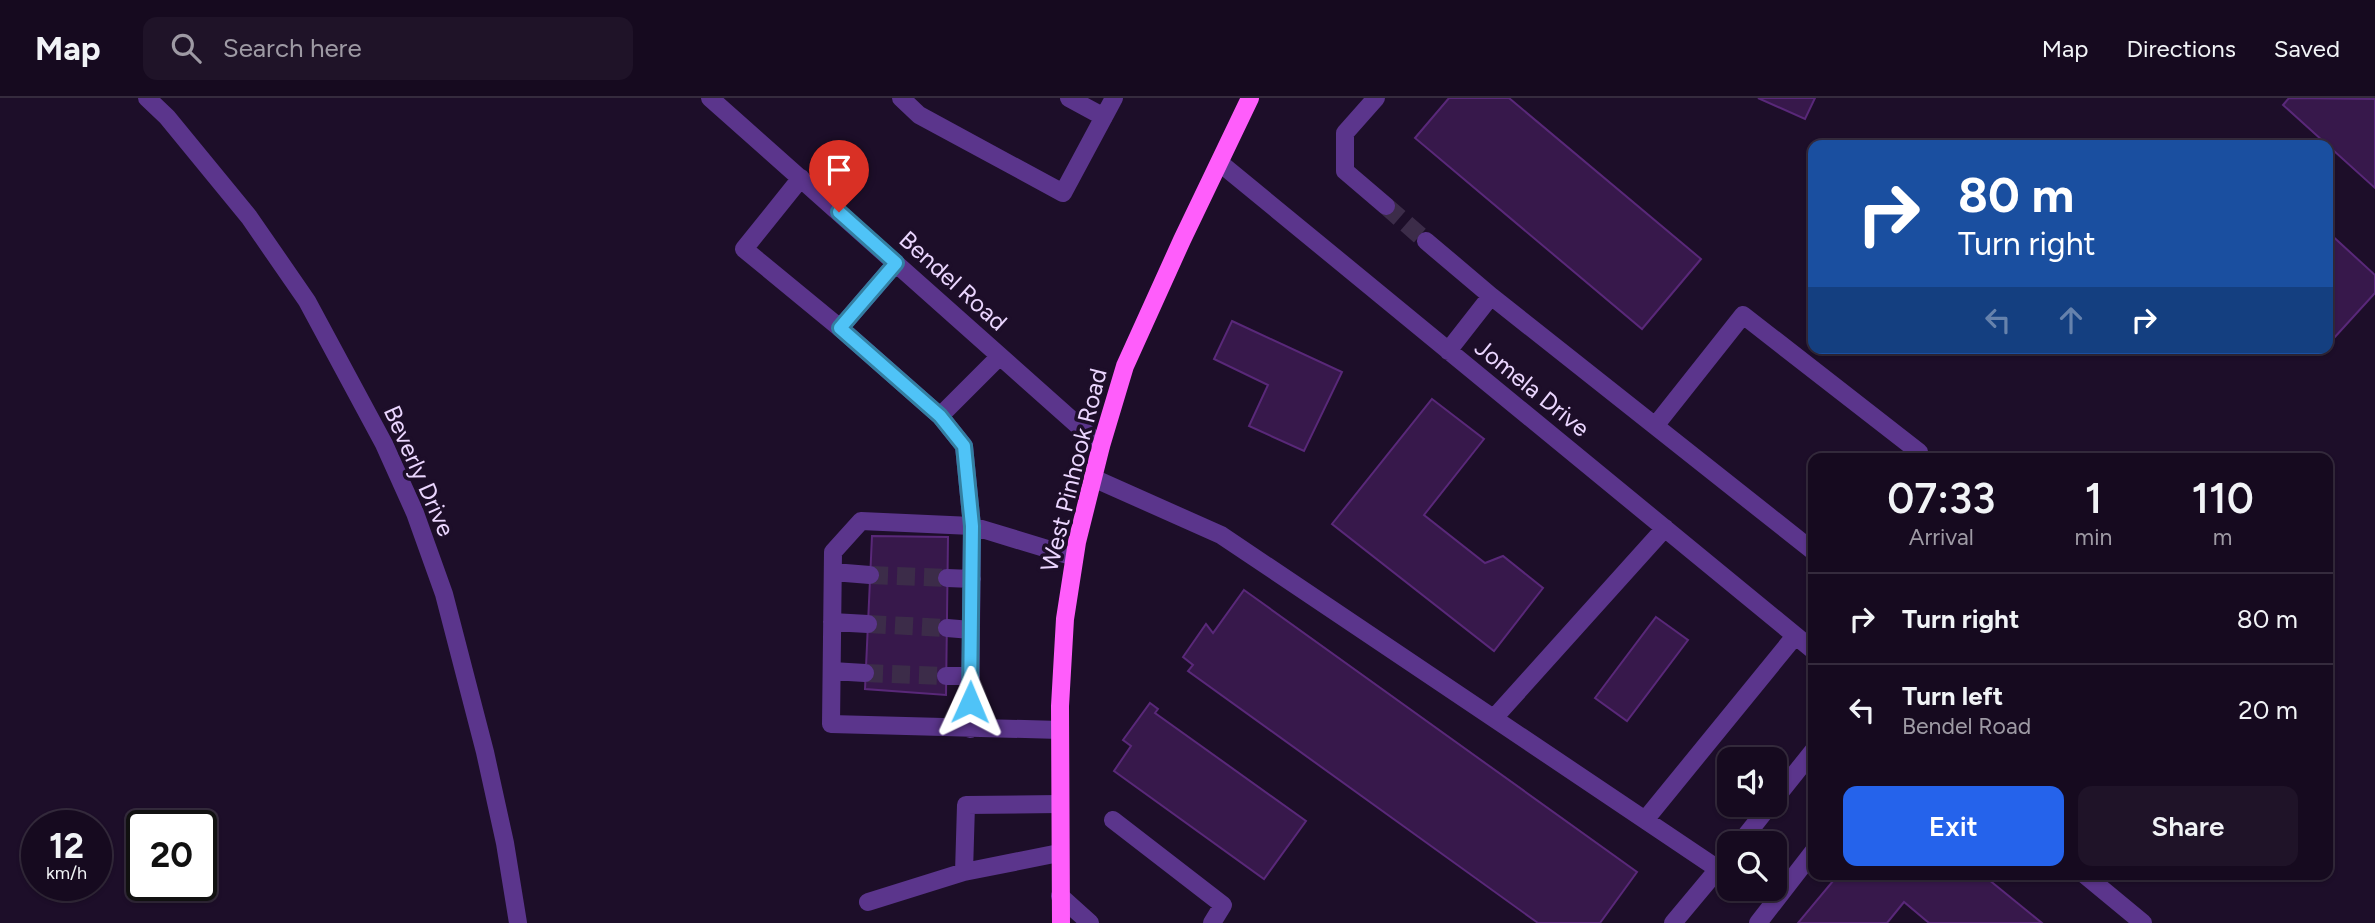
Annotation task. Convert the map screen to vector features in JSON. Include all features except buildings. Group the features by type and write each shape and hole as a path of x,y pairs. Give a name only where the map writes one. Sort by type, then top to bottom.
{"main road":[{"name":"West Pinhook Road","path":"1061,923 1060,730 1065,619 1074,557 1101,446 1125,366 1250,98"}],"street":[{"name":"Beverly Drive","path":"147,98 167,117 249,217 307,301 384,444 405,490 444,594 485,752 505,843 518,923"},
{"path":"901,98 919,115 1063,193 1114,98"},
{"path":"1069,98 1104,117"},
{"path":"1376,98 1345,133 1345,171 1386,206"},
{"name":"Bendel Road","path":"717,101 1101,446"},
{"name":"Jomela Drive","path":"1220,163 1808,646"},
{"path":"801,178 744,249 840,328 940,416 964,446 972,526 970,729"},
{"path":"1426,241 1491,296 1808,547"},
{"path":"840,328 896,263"},
{"path":"1448,351 1491,296"},
{"path":"1655,426 1742,315 1918,453"},
{"path":"940,416 1000,356"},
{"path":"1093,478 1221,535 1645,820 1717,858"},
{"path":"1060,730 831,724 833,552 861,521 972,526 1074,557"},
{"path":"1494,718 1665,528"},
{"path":"833,572 870,575"},
{"path":"947,578 972,579"},
{"path":"832,622 868,624"},
{"path":"947,628 971,630"},
{"path":"1645,820 1796,636"},
{"path":"832,671 865,673"},
{"path":"946,676 971,676"},
{"path":"1787,784 1808,757"},
{"path":"964,872 966,806 1060,804"},
{"path":"1749,831 1760,817"},
{"path":"1113,820 1223,905 1212,923"},
{"path":"868,902 964,872 1059,853"},
{"path":"1758,923 1808,858"},
{"path":"1673,923 1717,870"},
{"path":"2091,880 2138,921"},
{"path":"1060,896 1090,923"}],"tunnel":[{"path":"1386,206 1426,241"},
{"path":"870,575 947,578"},
{"path":"868,624 947,628"},
{"path":"865,673 946,676"}],"route":[{"path":"839,212 896,263 840,328 940,416 964,446 972,526 970,702"}]}
